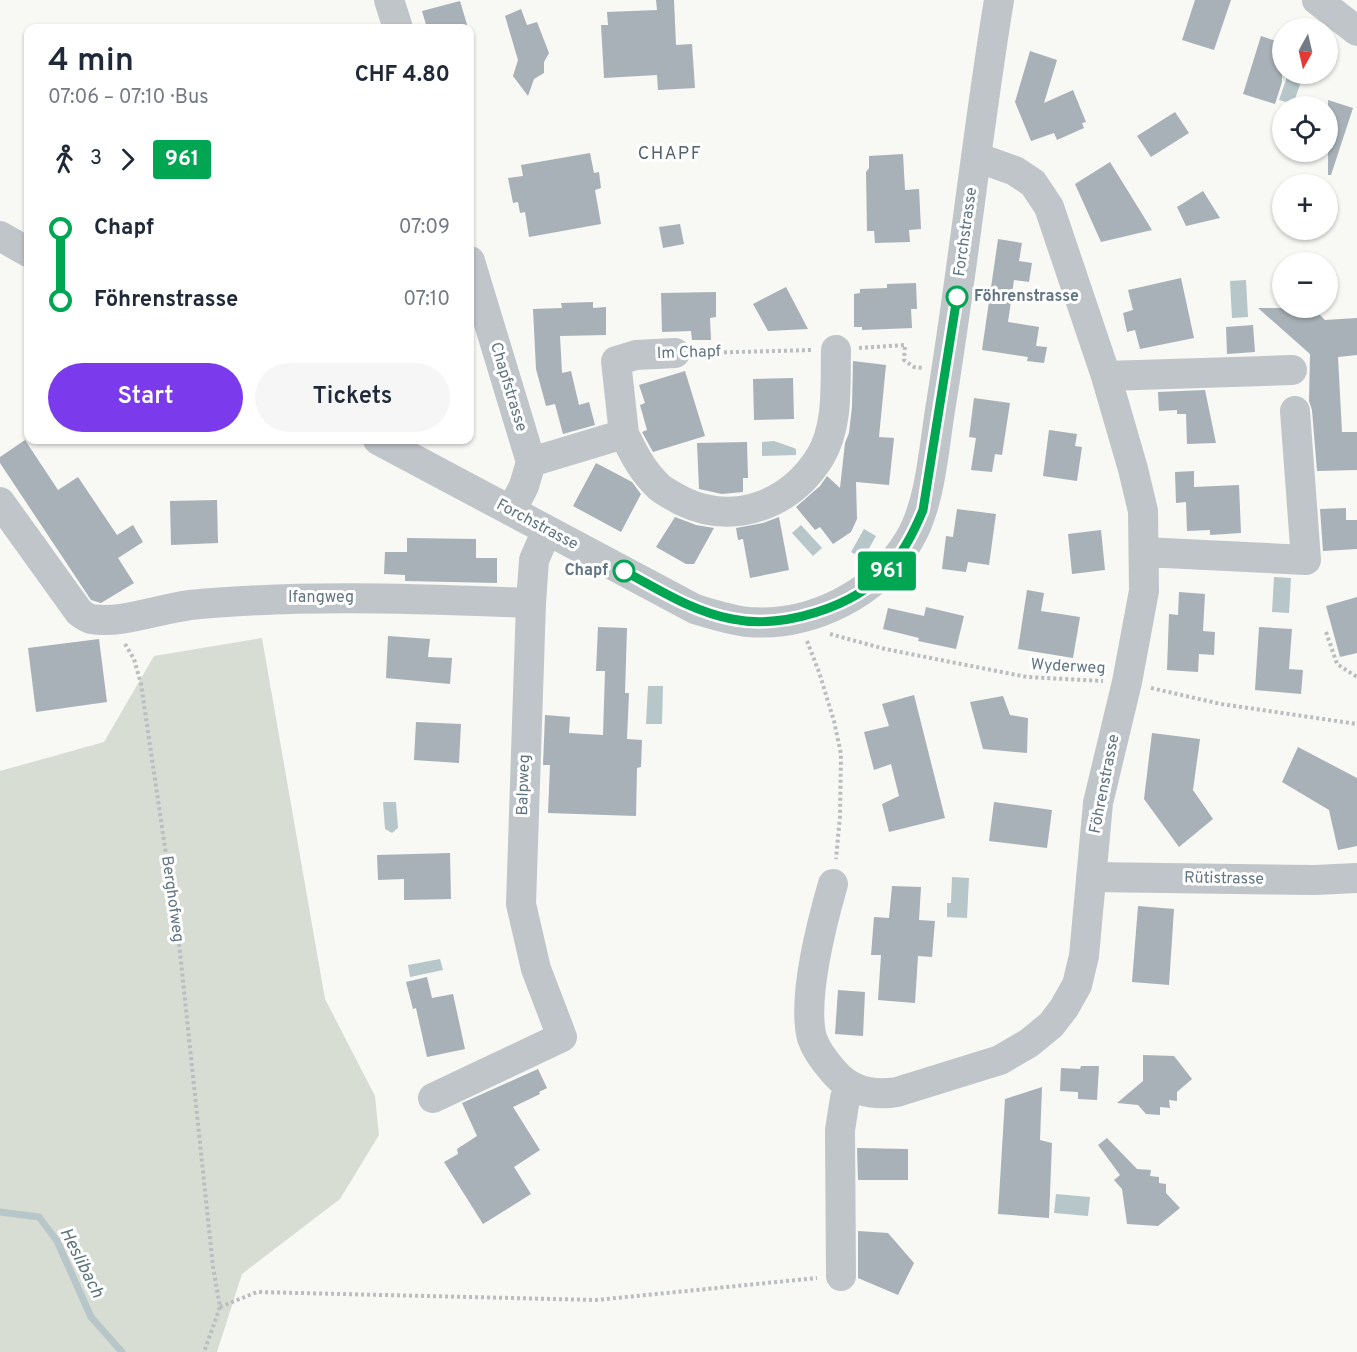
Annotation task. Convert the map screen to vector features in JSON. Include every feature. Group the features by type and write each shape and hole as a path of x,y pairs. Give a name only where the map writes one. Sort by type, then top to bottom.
{"street":[{"path":"389,0 397,24"},
{"name":"Forchstrasse","path":"385,444 695,609 747,622 780,621 824,609 867,587 886,571 910,539 923,510 946,370 999,0"},
{"path":"1317,0 1357,31"},
{"name":"Föhrenstrasse","path":"832,884 815,962 810,1026 813,1040 826,1063 836,1075 852,1087 882,1094 897,1092 1000,1060 1029,1043 1050,1025 1064,1008 1077,985 1084,956 1098,803 1127,682 1144,591 1143,510 1106,376 1049,207 1033,183 1015,171 976,157"},
{"path":"0,236 24,250"},
{"name":"Chapfstrasse","path":"474,274 531,462"},
{"name":"Im Chapf","path":"675,353 636,356 616,361 624,434 638,463 661,488 694,506 717,512 740,512 760,507 793,490 820,456 832,426 836,350"},
{"path":"1106,376 1292,370"},
{"path":"1144,552 1306,560 1295,411"},
{"path":"511,511 524,486 531,462 624,434"},
{"path":"0,502 79,612 89,619 112,619"},
{"name":"Balpweg","path":"433,1098 562,1037 536,969 521,904 531,603 534,560 547,530"},
{"name":"Ifangweg","path":"112,619 188,606 284,598 531,603"},
{"name":"Rütistrasse","path":"1090,877 1315,880 1357,878"},
{"path":"841,1276 840,1130 845,1098 852,1087"}],"path":[{"name":"Im Chapf","path":"675,353 836,350 905,345"},
{"name":"Berghofweg","path":"112,619 134,659 141,684 178,943 213,1268 220,1306 204,1352"},
{"path":"780,621 806,639 834,721 841,754 840,816 832,884"},
{"name":"Wyderweg","path":"822,632 905,654 1027,677 1127,682 1221,704 1357,724"},
{"path":"1326,632 1336,664 1357,677"},
{"path":"220,1306 257,1292 597,1300 841,1276"}],"shaded area":[{"path":"1285,84 1300,84 1296,96 1280,96"},
{"path":"1246,280 1248,317 1232,318 1230,281"},
{"path":"774,441 796,449 796,455 762,456 762,442"},
{"path":"801,525 822,548 813,556 792,533"},
{"path":"864,529 876,536 863,559 851,552"},
{"path":"1274,577 1291,578 1289,613 1272,612"},
{"path":"262,638 325,999 375,1096 379,1135 340,1199 242,1274 217,1352 0,1352 0,771 104,742 154,656"},
{"path":"648,686 663,686 662,724 646,724"},
{"path":"383,802 396,802 398,828 392,833 385,829"},
{"path":"952,877 969,878 967,918 947,917 947,903 951,903"},
{"path":"440,959 443,970 410,977 408,965"},
{"path":"1056,1194 1090,1197 1088,1216 1054,1213"}],"building":[{"path":"656,0 674,0 676,45 692,44 695,88 658,90 657,75 604,78 601,25 608,25 607,12 657,10"},
{"path":"1195,0 1231,0 1214,50 1182,40"},
{"path":"460,1 467,24 426,24 422,11"},
{"path":"521,9 527,25 537,22 549,53 544,62 544,73 534,79 528,96 513,76 518,60 505,16"},
{"path":"1261,36 1272,40 1272,84 1281,84 1278,96 1272,96 1272,103 1243,94"},
{"path":"1030,51 1057,60 1044,103 1073,90 1086,122 1082,123 1084,128 1057,140 1054,133 1031,141 1015,102"},
{"path":"1338,103 1353,108 1338,154"},
{"path":"1175,112 1189,133 1151,157 1137,136"},
{"path":"590,153 594,173 599,172 601,188 595,190 601,224 529,237 525,212 520,213 518,202 513,203 508,178 523,176 521,165"},
{"path":"903,154 905,190 919,189 921,229 909,230 910,242 875,243 874,231 867,231 866,172 869,168 869,156"},
{"path":"1110,162 1152,230 1101,242 1075,184"},
{"path":"1328,162 1335,162 1331,174 1328,174"},
{"path":"1203,191 1220,218 1186,226 1177,207"},
{"path":"680,224 684,244 663,248 659,227"},
{"path":"998,239 1022,243 1019,261 1032,263 1029,282 1014,280 1008,322 1039,327 1036,346 1047,347 1044,363 1027,361 1028,357 982,350"},
{"path":"1181,278 1194,338 1140,349 1135,330 1127,332 1123,313 1133,310 1128,290"},
{"path":"916,283 917,309 911,309 912,328 862,330 862,327 854,327 854,294 860,293 860,289 887,288 887,284"},
{"path":"786,287 808,329 768,331 753,304"},
{"path":"716,292 716,317 710,318 711,340 692,340 691,331 662,332 661,293"},
{"path":"593,302 593,308 606,307 606,335 560,336 562,373 571,371 579,405 589,402 595,425 563,434 555,404 546,406 536,369 533,309 562,308 561,303"},
{"path":"1258,308 1272,308 1272,318 1323,318 1325,320 1357,318 1357,355 1338,357 1342,432 1357,432 1357,470 1317,471 1312,410 1309,401 1310,354"},
{"path":"1253,325 1255,352 1227,354 1226,327"},
{"path":"853,361 886,365 879,437 894,438 889,485 856,482 857,519 851,532 833,544 820,527 815,530 796,507 820,486 827,476 840,488 852,407"},
{"path":"685,371 705,436 653,452 642,432 647,430 640,405 645,403 639,385"},
{"path":"793,378 794,419 754,420 753,379"},
{"path":"1205,390 1216,443 1187,444 1186,414 1177,414 1177,410 1159,411 1158,392"},
{"path":"974,398 1010,403 1002,455 995,454 992,472 971,470 976,438 969,437"},
{"path":"1049,430 1077,434 1075,446 1082,447 1077,481 1043,476"},
{"path":"24,441 24,444 28,444 58,490 78,477 117,535 133,525 143,542 118,558 134,583 101,603 91,600 0,463 0,457"},
{"path":"747,442 748,478 743,478 743,492 722,494 699,489 697,443"},
{"path":"596,463 632,482 641,494 621,532 573,506"},
{"path":"1194,471 1194,487 1239,485 1241,533 1210,535 1210,530 1187,531 1186,502 1176,503 1175,472"},
{"path":"217,500 218,543 171,545 170,501"},
{"path":"1346,508 1346,520 1357,520 1357,549 1323,551 1320,509"},
{"path":"957,509 996,514 989,565 968,562 966,572 942,569 946,536 953,537"},
{"path":"675,517 696,525 714,528 694,564 686,564 656,547"},
{"path":"779,517 789,570 750,578 743,539 738,540 736,528 763,523"},
{"path":"1101,530 1105,570 1072,574 1068,534"},
{"path":"407,538 476,539 476,558 497,558 497,583 405,581 405,575 384,574 385,552 407,552"},
{"path":"1027,590 1044,593 1041,611 1080,617 1073,658 1018,649"},
{"path":"1179,592 1205,594 1203,631 1215,632 1214,655 1199,654 1198,672 1167,670 1169,614 1178,615"},
{"path":"1357,597 1357,653 1340,657 1326,606"},
{"path":"926,607 964,616 956,649 918,641 919,638 883,629 888,608 924,616"},
{"path":"598,627 627,628 625,693 629,693 627,739 642,740 641,767 637,768 636,816 548,813 550,765 543,765 545,715 570,717 569,733 603,735 605,671 596,671"},
{"path":"1259,627 1292,629 1289,669 1303,670 1301,694 1255,690"},
{"path":"388,636 430,639 428,657 452,658 450,684 386,678"},
{"path":"99,639 107,702 36,712 28,648"},
{"path":"914,695 945,818 889,832 882,804 899,796 891,764 874,770 864,732 889,726 882,704"},
{"path":"1003,696 1010,715 1028,718 1027,753 983,749 970,702"},
{"path":"416,722 461,724 459,763 414,760"},
{"path":"1152,733 1200,739 1193,790 1213,819 1179,847 1144,799"},
{"path":"1298,747 1357,778 1357,846 1338,850 1329,810 1282,782"},
{"path":"994,802 1052,810 1047,848 989,841"},
{"path":"450,853 451,899 404,900 404,879 378,880 377,855"},
{"path":"892,886 921,887 919,920 935,921 932,957 918,956 915,1003 878,1000 881,955 871,955 874,917 889,918"},
{"path":"1138,906 1174,909 1169,985 1132,982"},
{"path":"427,977 432,998 453,994 465,1049 427,1057 416,1008 413,1009 406,982"},
{"path":"838,990 865,992 863,1036 835,1034"},
{"path":"1143,1055 1174,1056 1192,1079 1177,1092 1177,1101 1169,1100 1170,1108 1160,1107 1160,1115 1146,1114 1138,1105 1117,1103 1143,1081"},
{"path":"1081,1066 1099,1066 1097,1100 1078,1099 1078,1092 1060,1091 1061,1068 1080,1069"},
{"path":"538,1069 547,1088 539,1092 540,1094 513,1107 540,1150 514,1167 531,1194 483,1224 444,1162 458,1154 457,1149 477,1136 462,1103"},
{"path":"1042,1087 1040,1140 1052,1143 1049,1218 998,1214 1005,1099"},
{"path":"1107,1138 1137,1169 1151,1170 1150,1176 1159,1177 1159,1183 1166,1184 1166,1193 1180,1208 1158,1226 1127,1224 1122,1189 1114,1180 1120,1175 1098,1145"},
{"path":"857,1148 908,1149 908,1180 858,1180"},
{"path":"858,1231 888,1233 914,1263 898,1295 858,1278"}],"waterway":[{"name":"Heslibach","path":"0,1212 39,1217 57,1241 91,1317 122,1352"}],"bus line":[{"name":"961","path":"624,571 695,609 747,622 780,621 803,616 846,600 867,587 899,556 917,526 923,510 957,297"}],"place":[{"name":"Föhrenstrasse","path":"957,297"},
{"name":"Chapf","path":"624,571"}],"district":[{"name":"CHAPF","path":"670,154"}]}
